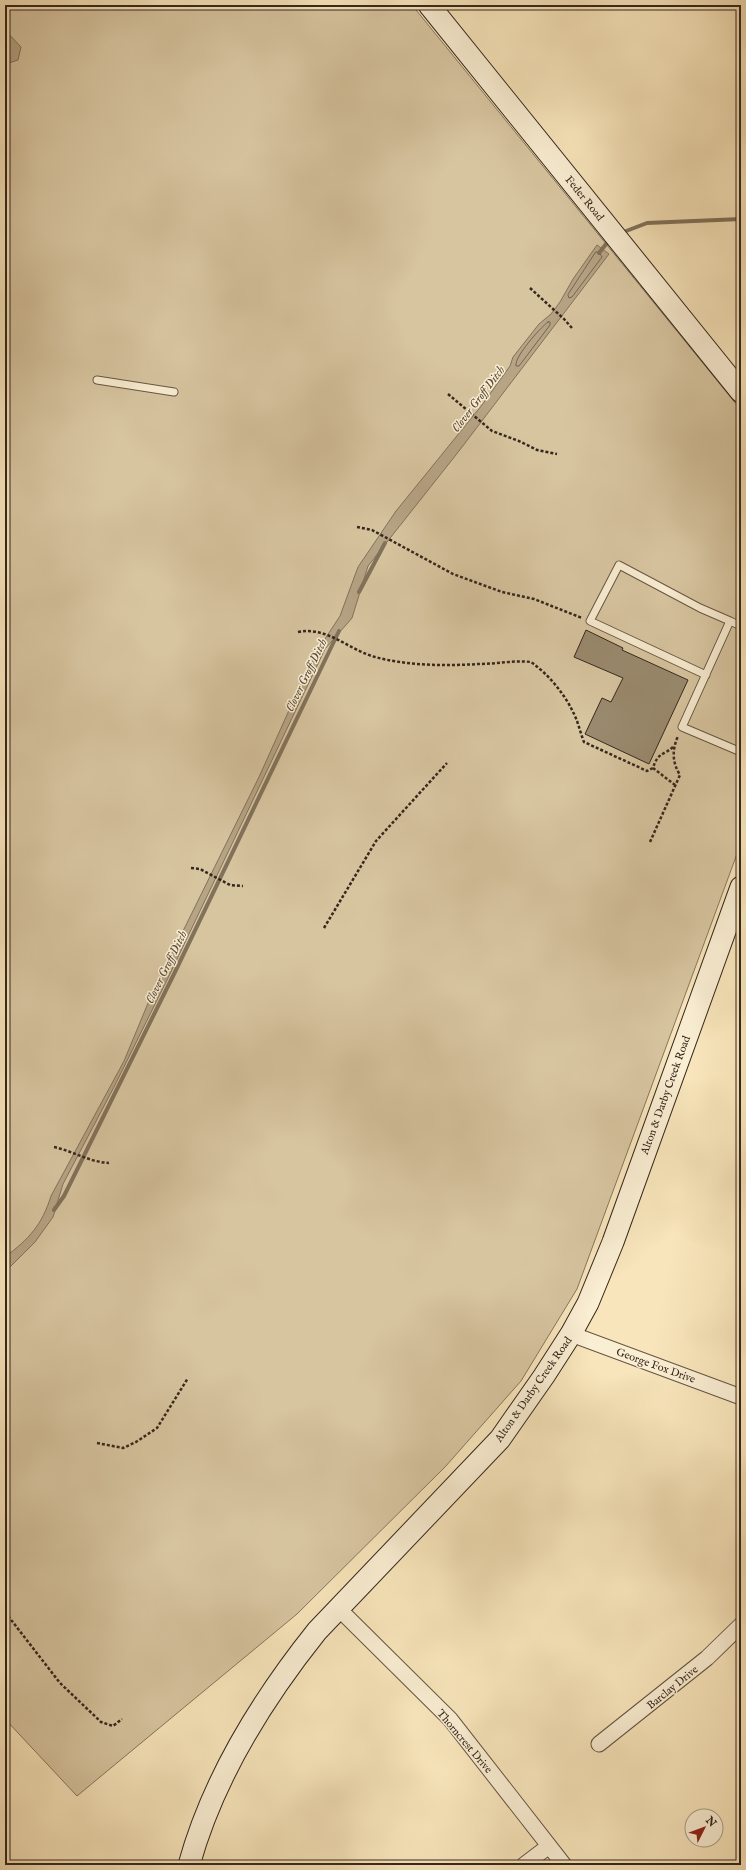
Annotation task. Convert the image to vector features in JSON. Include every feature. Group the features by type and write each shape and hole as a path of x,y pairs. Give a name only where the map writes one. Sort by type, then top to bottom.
{"street":[{"name":"Feder Road","path":"428,5 741,392"},
{"name":"Alton & Darby Creek Road","path":"189,1865 216,1791 244,1734 290,1664 317,1631 500,1439 571,1334 588,1303 613,1242 741,887"},
{"name":"George Fox Drive","path":"571,1334 741,1397"},
{"name":"Thorncrest Drive","path":"339,1609 450,1719 564,1865"},
{"name":"Barclay Drive","path":"599,1744 707,1658 741,1625"},
{"path":"524,1865 549,1846"}],"lane":[{"path":"97,380 174,392"},
{"path":"706,675 590,621 620,565 700,608 741,626"},
{"path":"730,621 682,727 739,751 741,743"}],"path":[{"path":"530,288 572,328"},
{"path":"448,394 485,427 492,431 519,441 537,450 557,454"},
{"path":"357,527 372,530 453,574 502,592 534,599 590,621"},
{"path":"298,632 308,630 320,631 374,657 407,664 531,662 550,678 573,711 584,742 646,771 653,768"},
{"path":"650,842 680,775 673,757 673,746 682,727"},
{"path":"653,768 655,760 663,752 673,746"},
{"path":"324,928 376,841 447,763"},
{"path":"653,768 675,785"},
{"path":"192,868 200,868 230,885 243,886"},
{"path":"54,1147 67,1150 95,1162 109,1163"},
{"path":"97,1443 123,1448 150,1433 157,1428 188,1378"},
{"path":"5,1612 60,1683 100,1722 112,1726 122,1719"}],"shaded area":[{"path":"5,5 412,5 741,410 741,843 577,1289 521,1381 445,1467 297,1614 77,1796 5,1719"}],"water":[{"path":"5,30 21,47 18,60 9,63 5,63"},
{"path":"597,245 609,254 459,451 368,566 352,618 325,649 168,978 114,1087 63,1184 53,1217 35,1242 5,1272 5,1257 34,1231 39,1223 51,1196 124,1061 151,996 259,777 300,686 321,645 340,616 358,567 396,511 482,405 510,366 513,357 539,324 551,314 560,302 573,279"}],"building":[{"path":"586,630 623,648 622,650 688,680 649,764 585,734 602,698 611,702 623,678 574,657"}],"waterway":[{"name":"Clover Groff Ditch","path":"621,233 647,223 741,219"},
{"name":"Clover Groff Ditch","path":"599,253 610,239"},
{"name":"Clover Groff Ditch","path":"359,592 385,543"},
{"name":"Clover Groff Ditch","path":"54,1210 64,1196 175,972 339,631"}]}
